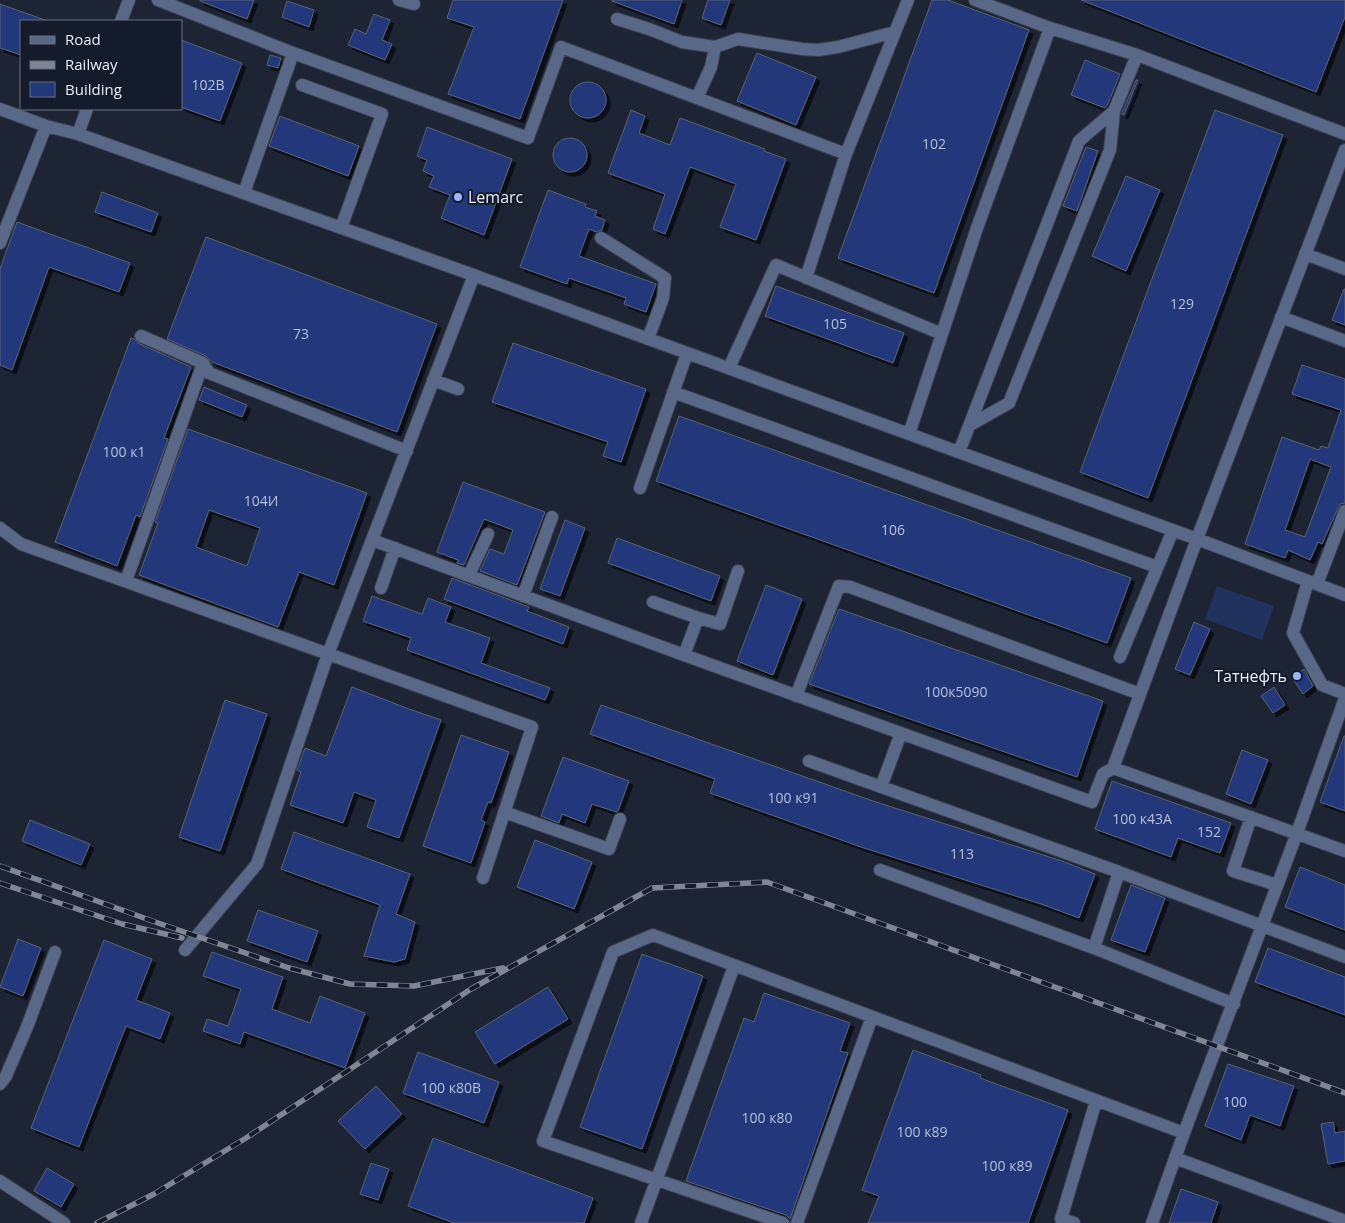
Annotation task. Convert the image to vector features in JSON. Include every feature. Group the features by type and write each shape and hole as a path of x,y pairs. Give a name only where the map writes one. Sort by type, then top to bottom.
{"street":[{"path":"121,20 129,0"},
{"path":"158,0 293,53 528,138 561,48 846,154"},
{"path":"399,0 414,4"},
{"path":"806,278 846,154 908,0"},
{"path":"975,0 1050,28 1136,55 1345,134"},
{"path":"617,19 682,42 715,48 738,39 818,50 838,47 895,32"},
{"path":"909,434 977,228 1050,28"},
{"path":"697,98 711,67 715,48"},
{"path":"244,193 293,53"},
{"path":"970,425 1009,403 1110,150 1114,111 1136,55"},
{"path":"302,85 382,114 340,228"},
{"path":"0,109 46,126 78,134 474,275 1173,530 1345,595"},
{"path":"78,134 88,110"},
{"path":"960,452 1079,141 1114,111"},
{"path":"0,243 46,126"},
{"path":"372,540 684,656 1092,802 1103,774 1112,768 1345,150"},
{"path":"601,238 665,278 663,298 648,339"},
{"path":"1305,254 1345,270"},
{"path":"729,368 776,265 942,334"},
{"path":"185,950 257,864 328,654 474,275"},
{"path":"1281,317 1345,341"},
{"path":"142,336 203,363 209,373 407,451"},
{"path":"640,488 687,353"},
{"path":"126,581 203,363"},
{"path":"433,380 458,389"},
{"path":"673,392 1157,568"},
{"path":"1345,510 1293,633 1322,685 1345,694"},
{"path":"523,596 552,517"},
{"path":"0,528 21,544 532,727 483,878"},
{"path":"1120,657 1173,530"},
{"path":"469,575 488,534"},
{"path":"381,588 395,548"},
{"path":"653,602 720,624 738,571"},
{"path":"796,696 839,586 850,587 1140,694"},
{"path":"684,656 698,618"},
{"path":"1152,1223 1297,833 1345,698"},
{"path":"881,787 901,733"},
{"path":"809,761 1119,872 1345,957"},
{"path":"1112,768 1345,851"},
{"path":"504,812 609,849 620,819"},
{"path":"1250,817 1233,871 1277,885"},
{"path":"880,870 1094,948 1234,1004"},
{"path":"1094,948 1119,872"},
{"path":"783,1223 543,1141 614,952 652,935 1184,1134"},
{"path":"0,1084 6,1076 27,1027 55,952"},
{"path":"641,1223 734,966"},
{"path":"797,1223 872,1017"},
{"path":"1074,1223 1061,1219 1096,1101"},
{"path":"1175,1158 1345,1221"},
{"path":"0,1182 64,1223"}],"shaded area":[{"path":"1217,586 1274,606 1262,640 1205,619"}],"building":[{"path":"200,0 254,0 247,19"},
{"path":"453,0 563,0 520,119 448,94 474,27 447,18"},
{"path":"612,0 682,0 674,24"},
{"path":"708,0 730,0 721,25 702,18"},
{"path":"932,0 948,0 1029,30 934,293 838,258"},
{"path":"1081,0 1345,0 1345,17 1316,92"},
{"path":"287,1 314,10 309,27 282,17"},
{"path":"0,4 45,20 20,20 20,55 0,48"},
{"path":"374,14 390,20 382,40 392,44 385,60 348,45 355,29 366,34"},
{"path":"182,40 242,63 220,121 182,107"},
{"path":"757,53 816,77 796,125 737,101"},
{"path":"270,55 281,58 278,68 267,65"},
{"path":"1085,60 1120,74 1105,108 1071,95"},
{"path":"1136,80 1138,80 1124,115 1122,113"},
{"path":"588,82 601,87 606,100 601,113 588,118 575,113 570,100 575,87"},
{"path":"631,110 645,116 639,133 670,145 680,118 765,149 764,151 786,159 756,240 720,227 736,184 690,167 665,234 653,229 665,194 608,173"},
{"path":"1215,110 1283,135 1148,498 1080,472"},
{"path":"280,116 359,146 348,176 269,146"},
{"path":"427,127 512,159 484,235 441,218 450,195 429,187 434,176 423,171 427,160 417,156"},
{"path":"570,138 577,139 582,143 586,148 586,162 582,167 577,171 570,172 563,171 558,167 554,162 553,155 554,148 558,143 563,139"},
{"path":"1086,147 1098,151 1077,211 1063,206"},
{"path":"1126,176 1160,190 1126,271 1092,256"},
{"path":"548,190 586,204 585,207 597,211 595,216 605,220 602,230 596,232 589,229 579,256 656,284 646,312 624,304 626,298 569,278 567,284 520,267"},
{"path":"102,192 158,213 151,232 95,212"},
{"path":"17,222 130,263 119,292 49,267 12,370 0,365 0,269"},
{"path":"206,237 437,324 397,432 212,362 206,356 167,339"},
{"path":"776,286 904,333 893,363 765,316"},
{"path":"1345,289 1345,325 1332,320"},
{"path":"131,338 191,367 164,438 168,439 140,517 136,515 117,566 55,542"},
{"path":"513,343 646,389 621,462 603,456 608,442 492,402"},
{"path":"1302,365 1345,379 1345,503 1340,504 1322,544 1318,542 1310,560 1288,550 1285,558 1245,544 1282,437 1319,450 1321,446 1328,448 1341,410 1292,394","holes":["1310,459 1331,467 1305,537 1285,530"]},
{"path":"204,387 247,405 242,417 199,400"},
{"path":"679,416 1131,578 1107,643 656,481"},
{"path":"188,429 367,493 334,585 299,572 278,627 139,575 158,523 155,522","holes":["209,510 260,528 247,566 196,547"]},
{"path":"463,482 545,512 517,585 480,571 490,549 504,554 513,530 484,519 464,565 457,563 458,560 437,552"},
{"path":"565,520 585,528 560,596 540,589"},
{"path":"617,538 720,576 711,601 608,563"},
{"path":"452,578 529,607 527,611 569,627 563,644 444,599"},
{"path":"766,585 802,599 773,675 737,661"},
{"path":"372,596 422,614 428,598 451,607 445,622 490,638 481,663 550,688 545,700 407,650 411,638 363,621"},
{"path":"839,609 1103,701 1077,777 809,684"},
{"path":"1194,622 1210,629 1190,675 1175,669"},
{"path":"1304,669 1313,686 1303,694 1292,678"},
{"path":"352,687 441,720 399,838 367,827 376,800 354,792 343,823 290,805 301,772 297,770 305,748 326,756"},
{"path":"1274,687 1285,705 1273,713 1261,696"},
{"path":"225,700 267,714 220,851 179,837"},
{"path":"601,705 876,802 1062,861 1095,874 1079,918 1041,904 861,847 710,793 715,779 590,734"},
{"path":"461,735 509,752 491,803 488,802 481,820 485,822 471,863 423,846"},
{"path":"1345,736 1345,811 1320,802"},
{"path":"1242,750 1268,760 1251,804 1226,794"},
{"path":"563,757 629,781 618,811 592,804 585,823 562,814 559,823 541,816"},
{"path":"1112,781 1231,823 1220,853 1178,838 1171,857 1095,829"},
{"path":"30,820 90,844 81,865 22,841"},
{"path":"294,832 410,874 396,914 415,922 405,959 394,962 364,956 380,905 281,869"},
{"path":"535,840 592,862 574,909 517,887"},
{"path":"1300,867 1345,885 1345,930 1285,907"},
{"path":"1131,885 1165,898 1145,952 1111,940"},
{"path":"258,910 318,931 307,962 247,941"},
{"path":"18,939 41,948 23,996 0,987"},
{"path":"104,940 152,959 136,1000 170,1013 160,1039 126,1026 79,1147 31,1128"},
{"path":"1268,948 1345,977 1345,1015 1255,982"},
{"path":"212,952 283,977 272,1009 310,1023 320,996 365,1013 345,1068 244,1032 240,1044 203,1031 207,1019 228,1026 241,989 203,976"},
{"path":"642,954 703,976 642,1149 580,1127"},
{"path":"548,987 568,1019 495,1064 475,1032"},
{"path":"764,993 850,1023 840,1051 848,1053 790,1219 786,1215 686,1181 744,1018 754,1022"},
{"path":"913,1050 981,1075 980,1078 1068,1110 1028,1223 868,1223 879,1196 862,1190"},
{"path":"418,1052 499,1082 484,1123 403,1093"},
{"path":"1228,1064 1294,1086 1280,1126 1250,1115 1241,1140 1205,1126"},
{"path":"376,1086 402,1114 365,1149 338,1121"},
{"path":"1333,1122 1335,1133 1345,1131 1345,1161 1328,1164 1321,1124"},
{"path":"433,1138 593,1198 584,1223 454,1223 408,1206"},
{"path":"371,1163 389,1169 378,1200 360,1194"},
{"path":"47,1168 74,1184 61,1207 34,1191"},
{"path":"1181,1189 1218,1202 1211,1223 1169,1223"}],"railway":[{"path":"0,866 289,968 350,984 414,986 503,968"},
{"path":"97,1223 154,1194 246,1138 471,989 652,888 767,882 1345,1093"},
{"path":"0,883 122,924 182,938"}],"place":[{"name":"Lemarc","path":"458,197"},
{"name":"Татнефть","path":"1297,676"}]}
